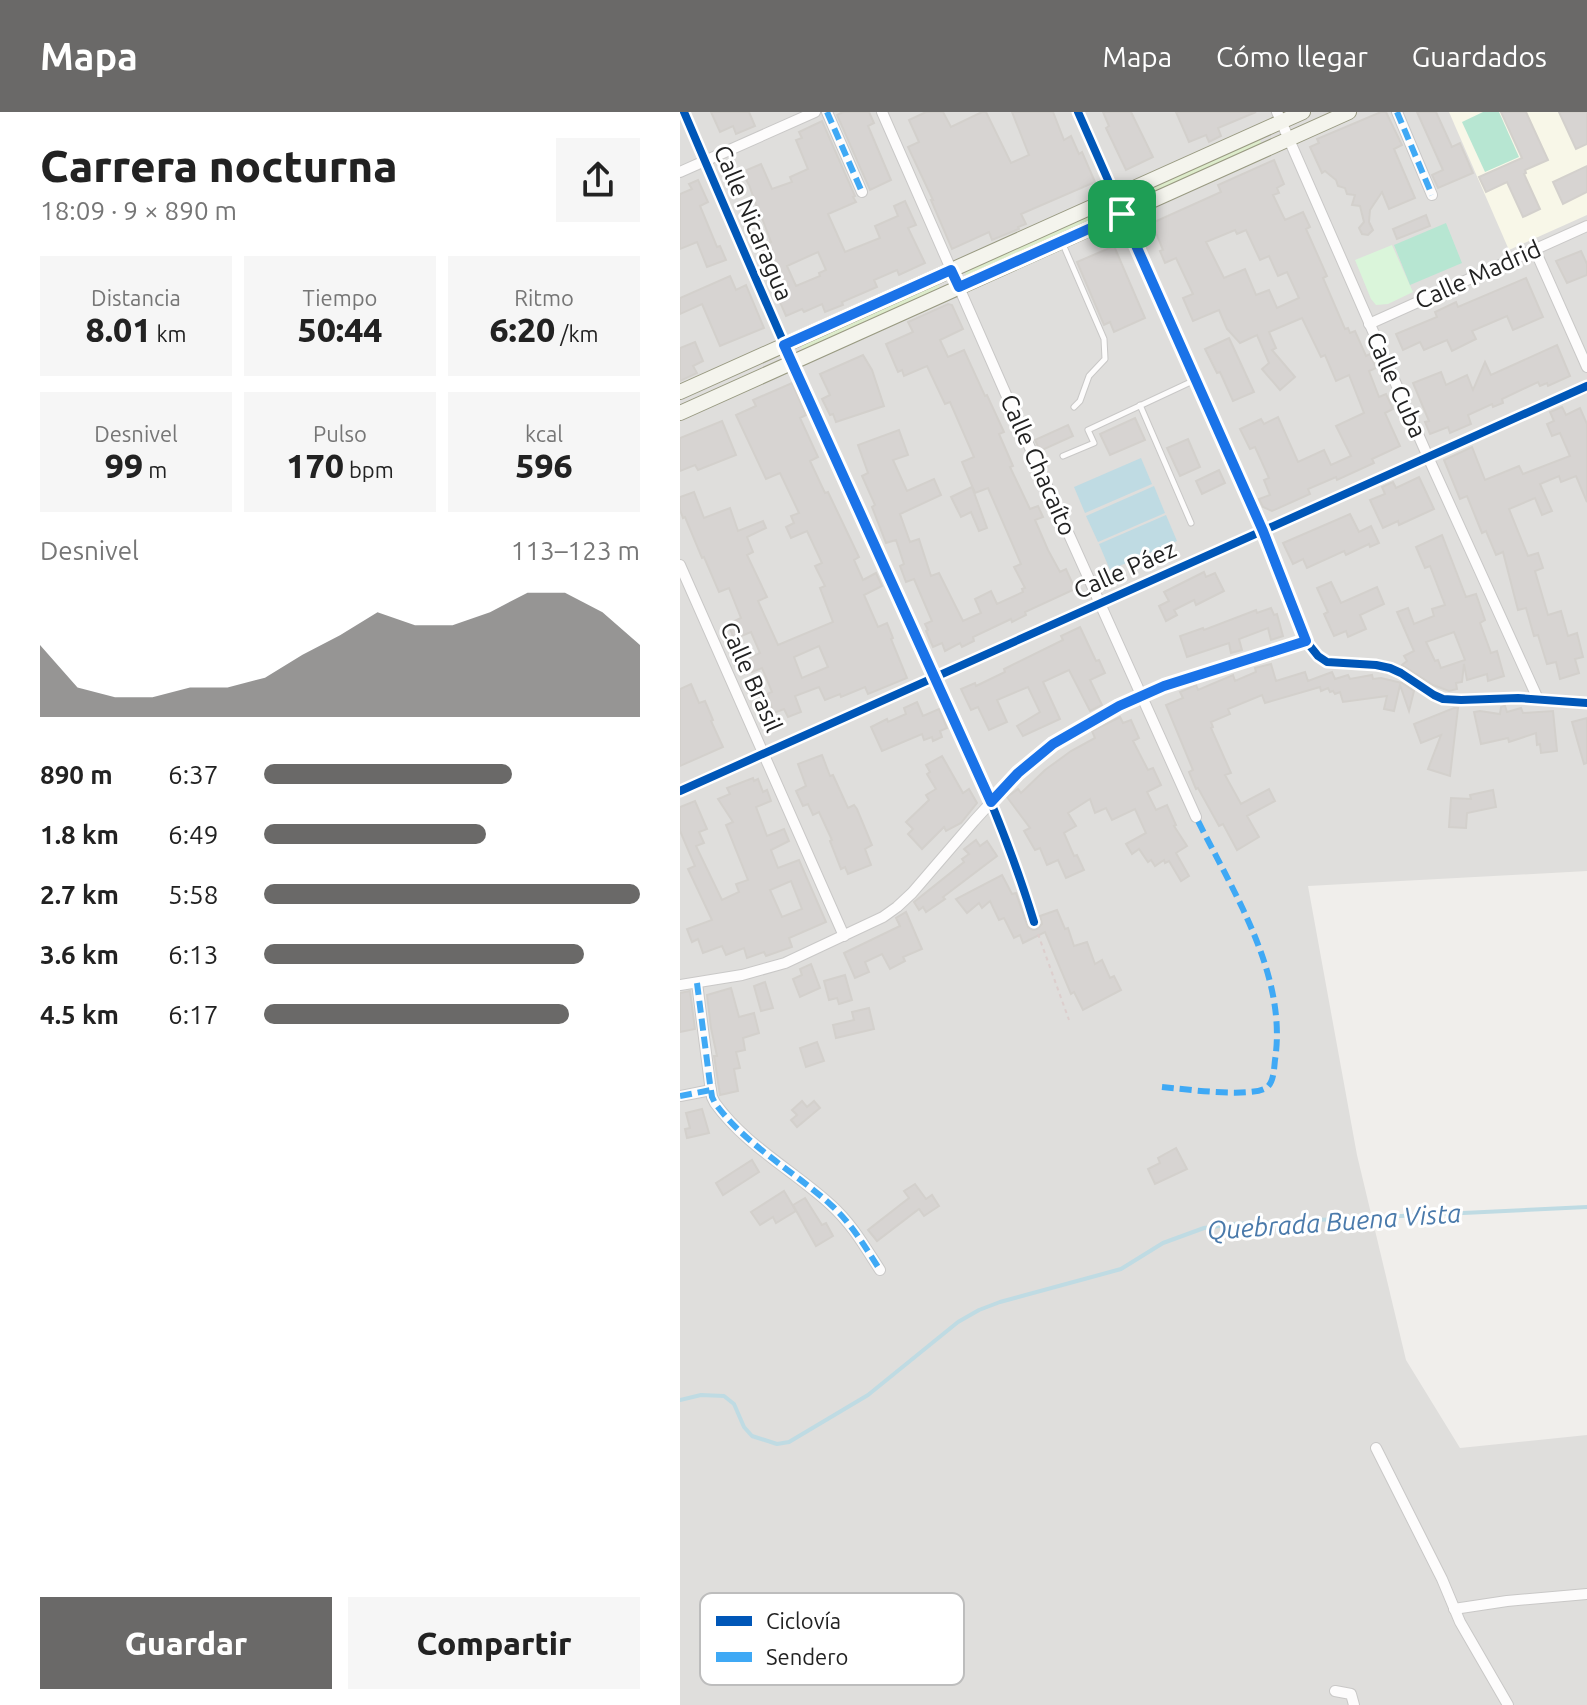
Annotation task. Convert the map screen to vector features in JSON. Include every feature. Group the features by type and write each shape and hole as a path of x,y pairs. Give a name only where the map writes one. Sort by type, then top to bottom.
{"main road":[{"path":"680,392 1115,196 1279,117 1303,112"},
{"path":"680,413 1349,112"}],"street":[{"name":"Calle Nicaragua","path":"684,112 792,363 991,802 1019,871 1034,922"},
{"path":"680,172 815,112"},
{"path":"827,112 862,192"},
{"name":"Calle Chacaíto","path":"882,112 1196,817"},
{"path":"1078,112 1263,531 1306,641 1318,656 1327,662 1390,668 1443,699 1538,699 1587,703"},
{"path":"1397,112 1432,195"},
{"name":"Calle Cuba","path":"1279,117 1538,699"},
{"name":"Calle Madrid","path":"1369,324 1587,226"},
{"path":"1535,250 1587,367"},
{"name":"Calle Páez","path":"680,791 1587,386"},
{"name":"Calle Brasil","path":"680,565 844,936"},
{"path":"680,985 775,966 883,917 912,893 1018,773 1053,744 1140,695 1306,641"},
{"path":"697,983 715,1103 749,1139 848,1222 880,1270"},
{"path":"680,1096 711,1090"},
{"path":"1376,1448 1469,1639 1508,1705"},
{"path":"1454,1609 1587,1594"},
{"path":"1335,1691 1351,1694 1354,1705"}],"lane":[{"path":"1061,241 1105,346 1105,359 1089,376 1080,401 1074,407"},
{"path":"1063,456 1094,443 1088,430 1195,379"},
{"path":"1140,405 1191,523"}],"path":[{"path":"1034,922 1069,1020"}],"shaded area":[{"path":"680,112 1587,112 1587,871 1308,886 1357,1155 1406,1360 1460,1448 1587,1435 1587,1705 680,1705"},
{"path":"1449,112 1587,112 1587,215 1509,250"}],"green space":[{"path":"1483,112 1499,112 1519,157 1485,172 1462,122"},
{"path":"1258,139 1260,145 1135,201 1131,199 1133,195"},
{"path":"1101,210 1105,211 1104,215 968,276 965,274 966,271"},
{"path":"1446,223 1462,263 1410,285 1394,245"},
{"path":"1392,245 1413,292 1388,304 1376,305 1355,260"},
{"path":"936,284 940,285 938,289 804,350 801,348 802,344"}],"water":[{"path":"1141,458 1152,484 1085,513 1074,487"},
{"path":"1154,486 1165,513 1098,542 1086,516"},
{"path":"1166,515 1177,541 1110,570 1099,544"}],"building":[{"path":"711,112 749,112 755,126 736,134 733,126 720,132"},
{"path":"843,112 869,112 874,123 868,126 891,180 870,190 837,115"},
{"path":"926,112 943,112 951,127 986,112 1011,163 1029,155 1012,112 1053,112 1064,140 1071,136 1095,182 1021,214 1026,224 1019,229 992,240 989,232 952,249 908,147 919,142 909,120"},
{"path":"1103,112 1131,112 1153,157 1126,170 1106,128 1109,126"},
{"path":"1176,112 1256,112 1218,128 1221,136 1209,142 1206,135 1189,142"},
{"path":"1386,112 1402,145 1394,149 1415,198 1389,209 1382,192 1370,210 1369,222 1373,230 1368,235 1362,234 1359,228 1364,222 1360,206 1352,205 1355,195 1347,194 1336,180 1325,171 1322,173 1310,147 1319,143 1317,139"},
{"path":"1417,112 1436,112 1452,147 1460,143 1473,173 1438,188 1432,175 1443,170"},
{"path":"1501,112 1526,112 1548,160 1525,170 1540,209 1523,217 1507,182 1486,192 1479,177 1522,158"},
{"path":"1559,112 1587,112 1587,144 1576,149"},
{"path":"822,121 855,196 856,202 828,214 845,252 880,238 875,226 898,216 894,206 905,201 916,225 908,228 925,263 899,275 897,270 874,280 877,287 825,312 822,304 786,316 757,249 771,242 742,172 761,164 772,189 792,182 790,177 808,169 796,140 802,138 799,132","holes":["818,252 826,270 819,273 820,276 796,286 787,266"]},
{"path":"1274,160 1284,184 1277,188 1279,193 1273,195 1285,220 1303,212 1310,227 1306,229 1327,276 1323,278 1345,329 1348,328 1350,333 1355,331 1366,356 1370,354 1376,368 1369,371 1379,397 1386,394 1393,409 1385,413 1400,446 1372,459 1374,463 1308,489 1310,494 1272,511 1263,507 1259,499 1270,495 1264,480 1269,478 1255,447 1250,449 1240,429 1261,419 1264,424 1278,417 1298,462 1324,450 1331,465 1351,456 1336,426 1364,413 1349,375 1336,381 1325,355 1321,357 1302,318 1269,332 1276,348 1272,350 1295,377 1280,390 1262,369 1269,363 1257,335 1240,343 1227,329 1219,310 1193,321 1183,298 1193,294 1176,258 1165,263 1152,223 1221,192 1218,185","holes":["1235,230 1237,234 1246,230 1260,260 1269,256 1278,276 1287,272 1299,298 1277,308 1269,290 1256,295 1245,269 1224,278 1206,242"]},
{"path":"1587,166 1587,192 1563,204 1553,182"},
{"path":"698,180 708,202 700,206 717,247 720,246 726,260 707,267 697,242 680,249 680,194 692,189 689,184"},
{"path":"1426,215 1430,226 1397,239 1393,229"},
{"path":"1114,246 1145,318 1114,332 1110,322 1104,325 1077,262"},
{"path":"1581,251 1587,264 1587,275 1567,283 1556,261"},
{"path":"730,276 736,290 746,285 764,328 720,346 702,304 680,314 680,298"},
{"path":"1526,278 1543,317 1513,330 1507,316 1472,331 1476,339 1452,351 1447,340 1424,350 1420,342 1403,350 1396,334 1437,317 1435,312 1456,302 1458,307"},
{"path":"952,305 963,329 940,340 948,357 964,350 1004,432 999,434 1013,466 1010,467 1030,509 1038,506 1043,517 1035,520 1048,550 1060,572 1066,569 1075,589 1025,612 1026,615 1012,622 1011,619 973,637 974,641 962,647 960,643 945,651 942,643 933,647 925,624 932,621 914,579 906,582 896,540 886,543 872,507 875,505 862,476 868,473 858,445 899,430 908,455 893,460 907,491 934,479 941,495 900,514 910,542 919,539 931,576 939,573 963,621 981,613 975,599 991,591 997,604 1023,592 1025,588 1014,567 1021,564 988,488 975,493 962,462 974,457 950,402 945,404 927,366 904,376 902,370 898,372 886,344 913,332 908,322"},
{"path":"1229,338 1254,392 1233,401 1205,349"},
{"path":"695,342 703,361 693,366 697,373 680,381 680,348"},
{"path":"1557,345 1570,376 1548,386 1547,383 1540,386 1538,382 1502,399 1503,403 1493,407 1492,404 1468,415 1471,424 1450,433 1448,427 1430,434 1425,422 1429,421 1413,383 1441,372 1446,385 1467,375 1473,390 1485,362 1491,375"},
{"path":"863,355 872,370 884,406 836,422 822,399 830,395 820,374"},
{"path":"792,383 806,415 800,418 818,457 810,461 859,557 854,560 863,580 876,573 882,586 864,595 878,627 887,623 907,678 868,694 865,687 825,700 819,687 795,696 801,712 788,717 784,709 774,713 767,694 772,692 762,668 752,672 747,659 760,653 751,632 734,639 728,624 741,618 729,588 719,592 680,510 680,497 694,492 704,518 730,508 738,531 763,521 766,528 747,537 753,552 747,555 767,597 758,601 778,645 833,622 820,588 825,586 815,566 822,563 807,531 791,538 786,527 794,523 791,516 799,513 780,473 766,479 736,415 756,406 753,400","holes":["819,646 828,667 802,678 794,657"]},
{"path":"1562,407 1566,415 1580,408 1587,424 1587,502 1576,476 1561,482 1559,476 1540,484 1552,511 1542,515 1535,498 1509,509 1528,556 1538,553 1543,568 1535,571 1548,615 1561,611 1568,636 1577,633 1583,657 1575,659 1579,673 1560,679 1556,662 1547,664 1526,608 1518,610 1503,552 1496,555 1486,531 1482,533 1467,496 1460,499 1444,460 1472,447 1485,480 1519,466 1523,474 1570,456 1560,433 1552,436 1547,424 1554,421 1550,412"},
{"path":"1135,418 1145,440 1110,455 1100,434"},
{"path":"722,421 736,455 698,470 695,465 680,471 680,438"},
{"path":"1068,425 1073,436 1040,451 1035,440"},
{"path":"1188,439 1200,467 1180,476 1167,448"},
{"path":"1219,470 1225,483 1202,494 1196,481"},
{"path":"1419,477 1434,509 1399,525 1398,521 1383,528 1370,500 1385,494 1382,487 1393,482 1396,488"},
{"path":"972,487 987,528 979,531 971,512 961,517 951,497"},
{"path":"1350,514 1359,532 1371,526 1379,543 1370,547 1369,544 1346,555 1344,551 1307,568 1303,559 1293,564 1283,543"},
{"path":"1442,535 1466,597 1476,594 1485,620 1480,623 1491,653 1497,651 1504,676 1488,681 1487,674 1467,680 1464,664 1462,682 1456,683 1457,689 1449,691 1433,685 1402,665 1407,661 1404,656 1414,651 1397,612 1408,608 1414,624 1434,616 1432,609 1445,605 1430,566 1425,568 1416,547","holes":["1454,632 1465,660 1441,668 1426,642"]},
{"path":"1204,572 1206,577 1215,573 1224,591 1196,605 1194,600 1174,610 1177,615 1166,621 1159,606 1169,601 1164,592"},
{"path":"1331,582 1341,603 1377,587 1384,604 1360,615 1366,629 1348,637 1346,631 1334,636 1317,588"},
{"path":"1271,608 1274,615 1277,614 1283,636 1271,640 1268,628 1239,639 1242,650 1231,653 1229,643 1187,657 1180,636 1256,610 1257,613"},
{"path":"1080,627 1105,673 1090,680 1102,705 1090,711 1069,670 1043,682 1060,719 1023,736 1017,726 1040,712 1028,687 997,700 1007,722 989,730 978,707 971,710 961,689 975,683 976,686 1005,672 1004,669 1063,640 1061,636"},
{"path":"1271,664 1276,681 1305,672 1308,681 1332,672 1335,679 1348,675 1350,679 1372,675 1373,679 1402,683 1414,691 1409,711 1400,685 1394,711 1384,709 1387,696 1343,702 1340,692 1335,694 1328,688 1321,691 1320,687 1265,703 1262,695 1228,709 1230,714 1211,722 1231,773 1225,775 1241,804 1269,789 1275,801 1247,816 1259,837 1237,850 1223,824 1219,826 1196,789 1189,772 1193,770 1166,705 1183,698 1180,692 1196,685 1198,690 1233,675 1235,681 1256,672 1255,668"},
{"path":"691,684 699,703 705,701 723,747 680,766 680,689"},
{"path":"917,702 923,716 939,709 947,728 940,731 942,737 933,741 932,737 924,740 922,734 882,751 871,727 906,714 904,708"},
{"path":"1505,706 1507,712 1521,708 1523,713 1553,711 1557,751 1541,753 1536,733 1509,742 1508,738 1481,744 1474,712 1500,714 1501,707"},
{"path":"1458,708 1450,776 1428,769 1441,735 1421,743 1414,724"},
{"path":"1120,717 1123,723 1131,720 1139,738 1133,741 1148,770 1153,768 1161,785 1147,792 1156,810 1167,805 1174,826 1187,846 1176,853 1189,876 1181,881 1169,861 1165,863 1164,860 1155,866 1139,849 1132,854 1126,844 1146,833 1135,809 1112,820 1106,808 1095,813 1090,799 1068,813 1076,826 1064,833 1084,870 1066,878 1058,860 1047,865 1040,848 1035,850 1024,831 1030,828 1007,797 1018,789 1021,793 1045,770 1095,738 1092,731"},
{"path":"1587,718 1587,763 1584,764 1572,722"},
{"path":"822,755 848,808 854,805 857,809 872,845 865,849 871,865 848,874 845,867 841,869 819,812 813,815 808,804 803,806 796,791 806,786 798,764"},
{"path":"942,756 963,793 969,789 977,803 961,823 946,831 944,827 922,849 908,834 913,829 906,822 929,800 926,795 936,789 927,774 930,772 926,765"},
{"path":"753,778 754,781 758,779 763,792 767,790 771,801 756,807 767,836 784,829 789,841 771,850 778,868 799,860 826,922 789,938 792,947 766,956 764,952 747,958 744,948 726,955 722,946 703,953 698,939 692,942 687,929 712,920 688,869 695,866 680,831 680,807 695,801 707,829 699,832 704,843 696,846 722,900 739,892 736,884 748,880 726,825 733,822 718,799 730,794 727,788","holes":["791,881 802,909 782,917 770,890"]},
{"path":"1493,790 1496,807 1467,813 1466,828 1449,827 1451,798 1471,799 1470,795"},
{"path":"976,840 980,846 987,841 997,856 943,897 945,899 926,912 923,907 919,910 914,902 964,862 962,859 969,854 964,849"},
{"path":"1002,875 1012,894 1016,893 1028,927 1037,929 1042,924 1040,916 1057,910 1074,946 1087,942 1095,964 1102,960 1110,978 1114,976 1121,990 1083,1010 1074,992 1071,994 1045,932 1023,943 1020,935 1014,938 1004,918 999,920 990,901 982,908 979,903 967,913 956,899"},
{"path":"906,912 922,949 903,957 905,961 890,969 882,954 865,962 869,972 855,978 844,953 900,926 896,918"},
{"path":"811,964 820,988 800,997 793,979 802,975 800,969"},
{"path":"845,975 852,1000 839,1004 837,998 829,1000 824,981"},
{"path":"765,982 773,1008 761,1011 754,986"},
{"path":"731,988 739,1017 754,1013 759,1033 743,1038 745,1050 736,1052 740,1068 734,1069 738,1091 720,1095 707,995"},
{"path":"690,991 695,1029 680,1032 680,993"},
{"path":"869,1008 874,1029 836,1038 833,1025 854,1020 852,1012"},
{"path":"817,1042 824,1061 806,1067 800,1048"},
{"path":"802,1101 807,1107 814,1101 820,1108 797,1127 791,1120 797,1115 792,1110"},
{"path":"702,1109 709,1133 687,1138 685,1129 690,1128 686,1113"},
{"path":"1176,1148 1187,1169 1155,1184 1148,1169 1160,1163 1158,1158"},
{"path":"752,1160 759,1172 723,1195 716,1183"},
{"path":"915,1184 926,1199 932,1195 939,1206 924,1216 919,1209 877,1241 868,1230 909,1198 904,1191"},
{"path":"784,1191 796,1211 776,1223 773,1217 760,1225 751,1212"},
{"path":"805,1198 833,1236 816,1246 793,1205"}],"waterway":[{"name":"Quebrada Buena Vista","path":"680,1400 701,1395 724,1396 734,1404 744,1427 752,1436 777,1444 789,1442 868,1395 958,1322 979,1310 1121,1269 1163,1243 1204,1228 1587,1207"}],"marked path":[{"path":"827,112 862,192"},
{"path":"1397,112 1432,195"},
{"path":"1162,1087 1216,1092 1258,1091 1269,1086 1274,1071 1277,1028 1265,965 1254,934 1196,817"},
{"path":"697,983 715,1103 755,1145 839,1212 880,1270"},
{"path":"680,1096 711,1090"}],"cycle path":[{"path":"684,112 831,449 983,783 1034,922"},
{"path":"1078,112 1263,531 1306,641 1318,656 1327,662 1390,668 1443,699 1518,698 1587,703"},
{"path":"680,791 1587,386"}],"route":[{"path":"1122,214 1263,531 1306,641 1140,695 1053,744 1018,773 991,802 784,345 951,270 959,287 1122,214"}]}
